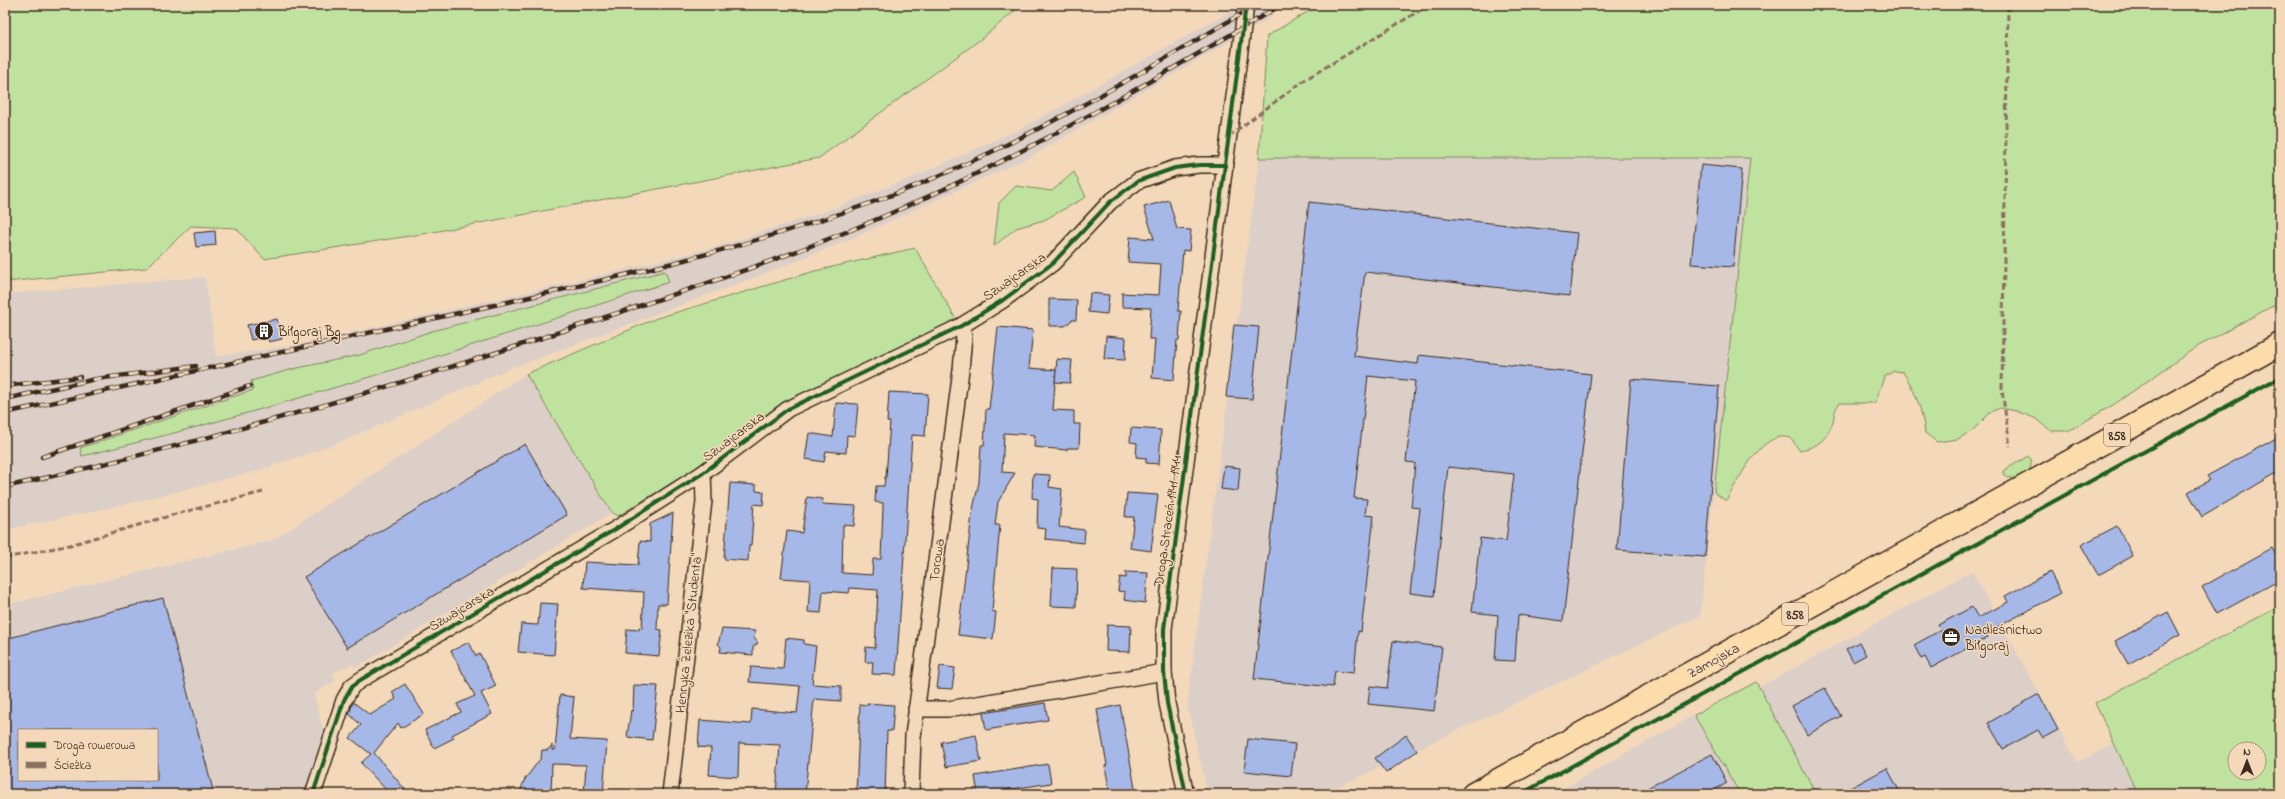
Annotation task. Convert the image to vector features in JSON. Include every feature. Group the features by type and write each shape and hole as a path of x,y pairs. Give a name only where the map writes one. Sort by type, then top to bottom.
{"main road":[{"name":"Zamojska","path":"1473,794 2280,344"}],"street":[{"name":"Droga Straceń 1941-1944","path":"1186,794 1167,703 1164,672 1164,629 1215,251 1246,5"},
{"name":"Szwajcarska","path":"313,794 339,713 352,686 614,530 703,473 788,409 961,326 1040,273 1064,252 1110,202 1138,181 1175,168 1199,165 1226,165"},
{"name":"Torowa","path":"911,794 913,736 916,710 961,370 964,336 961,326"},
{"name":"Henryka Żelezika \"Studenta\"","path":"670,794 704,500 703,473"},
{"path":"916,710 948,709 1164,672"}],"shaded area":[{"path":"1242,5 1270,5 1272,17 1032,156 851,239 764,274 504,371 338,443 261,470 136,502 5,530 5,294 205,277 216,356 292,346 598,276 719,246 826,211 916,176 1022,128"},
{"path":"1259,158 1750,158 1700,616 1323,794 1208,794 1187,706"},
{"path":"526,374 612,513 357,667 351,664 332,674 335,681 314,694 324,734 303,794 5,794 5,605 273,540"},
{"path":"1972,571 2077,762 2114,745 2138,794 1816,794 1759,687"},
{"path":"1694,715 1740,794 1554,794"}],"green space":[{"path":"5,5 1022,5 981,39 819,158 428,233 264,259 236,228 191,226 146,268 5,282"},
{"path":"1319,5 2280,5 2280,302 2195,348 2113,405 2068,431 2051,431 2037,419 2016,411 2000,408 1991,412 1973,430 1958,439 1937,442 1925,433 1918,401 1908,379 1903,372 1894,371 1884,377 1875,403 1840,403 1828,433 1821,442 1816,445 1799,450 1791,438 1779,437 1762,447 1748,464 1726,501 1714,492 1750,158 1259,158 1267,36"},
{"path":"1074,172 1086,197 1044,220 1016,228 994,246 999,203 1016,186 1052,191"},
{"path":"915,248 957,321 783,402 709,460 618,516 612,513 526,374 657,318 815,271"},
{"path":"665,271 669,282 450,352 230,418 82,456 80,448 253,390 251,381 293,369 360,355 432,331"},
{"path":"2028,456 2031,459 2031,465 2026,474 2017,478 2012,478 2003,473 2003,471"},
{"path":"2280,606 2280,794 2138,794 2095,703"},
{"path":"1756,682 1816,794 1740,794 1694,715"}],"building":[{"path":"1701,165 1742,169 1733,267 1691,264"},
{"path":"1169,200 1177,229 1191,230 1189,251 1183,250 1178,311 1181,311 1179,340 1177,340 1174,380 1152,378 1155,339 1149,339 1151,308 1122,307 1122,293 1159,295 1161,264 1128,262 1130,237 1154,239 1144,207"},
{"path":"1309,202 1577,233 1570,296 1365,272 1354,356 1418,364 1419,355 1591,374 1563,621 1518,615 1515,661 1495,660 1498,615 1472,612 1480,538 1506,541 1514,474 1448,467 1434,596 1410,593 1420,508 1411,507 1415,463 1406,462 1415,381 1368,376 1354,498 1367,499 1365,515 1374,516 1361,632 1358,631 1354,673 1335,671 1333,687 1254,679"},
{"path":"215,231 216,245 196,247 194,233"},
{"path":"1090,293 1109,295 1107,314 1088,312"},
{"path":"1049,299 1077,300 1076,320 1072,320 1065,326 1049,326"},
{"name":"Biłgoraj Bg","path":"277,319 282,339 269,342 267,336 251,340 247,325"},
{"path":"1234,325 1259,327 1252,399 1226,397"},
{"path":"998,327 1033,330 1029,368 1056,370 1053,410 1074,411 1074,424 1080,424 1079,448 1067,448 1067,450 1034,447 1035,435 1004,433 1002,472 1015,473 998,502 995,525 1000,525 992,611 996,612 993,639 958,635 972,514 979,482 981,445 984,445 986,409 989,409"},
{"path":"1106,336 1126,338 1125,360 1104,359"},
{"path":"1057,359 1072,360 1070,383 1055,382"},
{"path":"1631,379 1719,386 1705,557 1617,550"},
{"path":"889,392 928,394 925,436 912,435 896,675 872,674 873,662 865,662 866,647 875,648 878,590 850,588 849,593 823,591 821,613 808,612 810,580 781,578 787,531 802,533 807,497 823,499 822,504 856,506 854,526 843,525 842,573 872,575 873,559 881,559 883,503 875,502 876,486 884,486 886,477 890,422 887,422"},
{"path":"836,403 858,404 855,436 847,435 846,453 826,451 824,462 805,459 809,433 833,437"},
{"path":"1131,428 1161,430 1159,464 1146,463 1146,458 1136,457 1137,443 1130,442"},
{"path":"2280,436 2280,471 2202,517 2188,492 2210,480 2207,476"},
{"path":"525,444 567,515 347,648 304,577"},
{"path":"1224,466 1240,468 1238,491 1221,489"},
{"path":"1033,474 1050,475 1049,487 1062,489 1059,527 1085,530 1084,543 1045,539 1046,529 1037,528 1038,499 1032,498"},
{"path":"730,483 756,485 756,491 764,492 763,505 754,504 751,546 749,546 748,561 724,559"},
{"path":"1127,493 1158,495 1151,551 1130,548 1134,517 1125,517"},
{"path":"673,513 667,604 658,604 657,629 662,630 659,656 625,653 627,629 639,630 639,627 642,628 644,592 583,588 585,562 638,565 640,541 650,542 650,524"},
{"path":"2117,526 2133,556 2098,575 2081,545"},
{"path":"2272,548 2280,563 2280,580 2217,614 2202,587"},
{"path":"1053,568 1077,569 1076,607 1051,606"},
{"path":"1126,572 1148,573 1145,603 1124,600 1125,592 1118,591 1120,577 1126,578"},
{"path":"2050,572 2061,593 1986,633 1988,637 1931,668 1925,657 1921,659 1914,645 1941,630 1938,625 1972,607 1978,618 2008,602 2005,596"},
{"path":"163,598 214,794 5,794 5,639"},
{"path":"540,603 558,604 554,655 518,652 521,624 538,625"},
{"path":"2168,612 2180,635 2128,664 2115,641"},
{"path":"1107,625 1131,626 1130,652 1106,651"},
{"path":"722,629 755,631 754,638 758,643 753,647 753,655 720,652 721,647 718,644"},
{"path":"786,638 804,640 804,644 816,646 812,684 841,686 841,701 814,699 805,794 776,794 780,745 739,743 738,777 709,775 711,748 698,747 700,720 751,724 752,709 797,713 800,686 749,682 751,667 783,669"},
{"path":"1393,641 1442,647 1434,711 1368,704 1370,686 1387,688"},
{"path":"469,642 476,656 480,654 496,686 481,693 492,714 452,735 454,738 434,748 425,730 461,712 457,704 475,696 451,651"},
{"path":"1859,642 1866,655 1853,662 1846,649"},
{"path":"940,666 955,668 952,689 937,688"},
{"path":"405,684 424,714 401,728 398,723 374,753 409,794 390,794 361,763 371,754 350,738 361,725 349,714 353,702 370,715 396,699 392,692"},
{"path":"634,685 658,686 652,740 627,737 631,710 633,711"},
{"path":"1825,688 1841,716 1807,735 1792,706"},
{"path":"2039,694 2058,730 2043,738 2038,730 2003,749 1988,723"},
{"path":"560,695 574,697 570,739 607,741 603,794 584,794 586,765 552,764 551,794 519,794 525,779 541,758 542,750 548,750 552,745 552,750 555,750"},
{"path":"867,703 894,705 892,731 887,731 885,794 856,794 860,704 867,705"},
{"path":"1045,703 1048,720 986,730 983,713"},
{"path":"1120,705 1136,794 1110,794 1105,766 1107,765 1097,710"},
{"path":"976,735 981,761 946,767 941,742"},
{"path":"1406,735 1417,751 1386,773 1375,758"},
{"path":"1248,739 1295,744 1291,776 1244,771"},
{"path":"1712,754 1727,783 1707,794 1636,794"},
{"path":"1048,764 1051,783 999,791 1000,794 978,794 975,776"},
{"path":"1887,768 1901,794 1839,794"}],"railway":[{"path":"5,413 617,277 725,249 831,217 933,179 1028,134 1166,58 1256,5"},
{"path":"5,487 151,452 295,414 367,393 622,312 826,240 953,185 1049,137 1142,86 1281,5"},
{"path":"5,399 96,379 196,366"},
{"path":"5,386 80,377"},
{"path":"42,457 250,386"}],"marked path":[{"path":"1229,136 1306,79 1429,5"},
{"path":"2008,5 2002,390 2010,446"},
{"path":"5,558 70,545 176,514 263,492"}],"cycle path":[{"path":"1186,794 1167,703 1164,672 1164,629 1246,5"},
{"path":"313,794 344,700 352,686 362,679 614,530 703,473 788,409 961,326 1003,300 1053,263 1110,202 1138,181 1175,168 1199,165 1226,165"},
{"path":"1521,794 2280,377"}],"place":[{"name":"Biłgoraj Bg","path":"264,331"},
{"name":"Nadleśnictwo Biłgoraj","path":"1951,637"}]}
